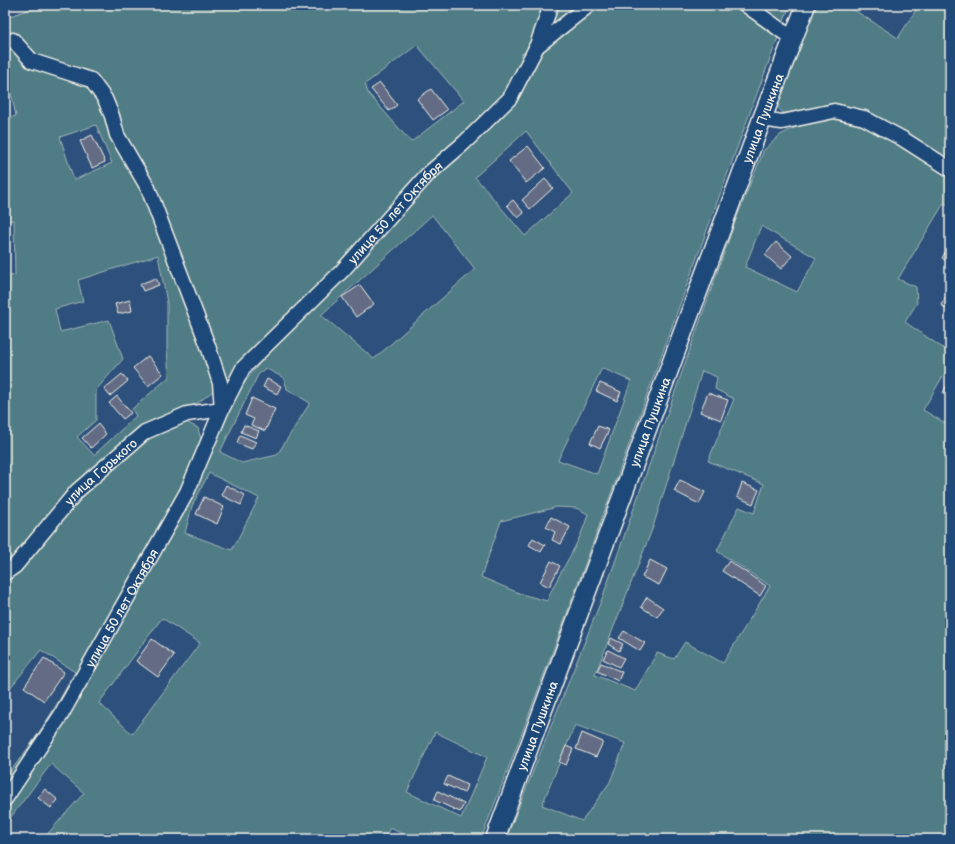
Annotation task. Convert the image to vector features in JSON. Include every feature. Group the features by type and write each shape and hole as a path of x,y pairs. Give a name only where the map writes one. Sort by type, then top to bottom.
{"street":[{"name":"улица 50 лет Октября","path":"5,799 61,715 187,492 222,409 244,368 342,270 427,175 464,143 510,98 536,48 551,5"},
{"path":"536,48 589,5"},
{"path":"746,5 793,39"},
{"name":"улица Пушкина","path":"495,839 762,118 806,5"},
{"name":"улица 50 лет Октября","path":"13,40 32,60 91,80 105,99 112,116 117,135 148,188 220,383 222,409"},
{"path":"762,118 782,122 834,111 864,118 903,138 950,169"},
{"name":"улица Горького","path":"5,573 15,566 77,491 145,432 187,414 222,409"}],"green space":[{"path":"41,5 790,5 599,527 481,839 414,839 390,828 384,839 43,839 84,793 51,764 5,825 5,810 61,727 232,399 258,365 370,244 480,136 533,63 522,53 520,66 504,96 416,180 309,296 230,378 199,402 139,432 32,540 5,564 5,277 15,275 14,220 5,222 5,119 16,116 5,65 5,18","holes":["417,45 464,101 411,142 368,93 365,84","96,125 112,163 74,180 60,137","526,131 573,193 525,236 475,177","432,215 475,269 374,359 321,315","158,255 167,303 167,349 169,377 132,409 136,416 94,455 77,437 96,420 96,390 123,359 109,320 60,332 55,309 83,301 78,280","265,368 284,378 287,389 310,403 277,455 242,463 220,452 258,375","602,368 631,381 597,474 558,460","209,473 259,498 232,550 185,533 192,506","557,507 576,508 588,514 575,547 557,579 547,601 521,594 481,577 501,521","162,618 200,643 132,734 99,703","435,732 487,757 461,818 407,792"]},
{"path":"814,5 852,5 851,8 898,38 919,5 950,5 950,118 944,126 950,131 950,161 874,116 783,113 776,105"},
{"path":"833,117 863,122 950,175 950,207 944,203 898,279 916,287 917,303 905,322 950,353 950,364 923,410 950,426 950,839 506,839 603,596 736,219 764,150 780,135 806,122","holes":["761,226 816,258 797,292 745,267","702,371 717,377 715,389 734,399 708,461 764,484 754,513 739,507 717,551 770,586 723,663 685,642 674,659 657,653 635,691 595,675 653,527","575,725 625,743 610,782 582,821 542,805"]},
{"path":"186,422 198,428 201,440 178,494 74,681 5,792 5,777 43,726 60,700 75,672 41,650 5,694 5,577 77,498 147,439 173,426"}],"building":[{"path":"380,83 397,105 389,111 371,89"},
{"path":"431,89 447,110 433,120 417,99"},
{"path":"92,135 105,162 92,168 80,141"},
{"path":"528,146 545,168 526,183 509,161"},
{"path":"545,179 553,188 530,209 522,200"},
{"path":"513,200 524,213 518,218 507,205"},
{"path":"776,242 792,256 781,269 765,255"},
{"path":"950,243 950,263 942,258"},
{"path":"156,278 159,285 143,291 140,284"},
{"path":"360,285 374,304 356,317 342,297"},
{"path":"950,289 950,311 941,305"},
{"path":"130,300 132,311 118,314 115,304"},
{"path":"148,356 163,374 148,386 133,368"},
{"path":"122,374 128,381 110,396 104,389"},
{"path":"267,379 281,386 277,394 263,387"},
{"path":"950,379 950,396 943,393"},
{"path":"600,383 621,392 617,401 596,391"},
{"path":"708,393 728,400 721,420 700,412"},
{"path":"117,396 131,413 123,419 109,403"},
{"path":"252,398 275,409 265,431 251,425 254,419 245,415"},
{"path":"98,424 106,434 91,448 82,438"},
{"path":"244,425 259,431 256,438 241,432"},
{"path":"598,426 609,430 600,448 590,443"},
{"path":"240,435 256,442 252,449 237,443"},
{"path":"680,480 705,492 699,504 674,491"},
{"path":"742,483 759,490 753,504 737,497"},
{"path":"226,485 245,495 241,505 221,495"},
{"path":"204,497 224,507 217,524 196,514"},
{"path":"551,517 570,527 561,544 552,540 555,532 546,527"},
{"path":"533,538 545,545 541,552 529,545"},
{"path":"650,560 667,569 659,585 642,577"},
{"path":"551,561 560,566 549,587 540,582"},
{"path":"729,561 766,586 760,596 722,571"},
{"path":"647,597 663,608 657,617 641,607"},
{"path":"624,631 645,643 640,651 619,638"},
{"path":"611,638 623,644 619,651 608,644"},
{"path":"152,639 174,655 158,677 136,661"},
{"path":"608,650 624,658 619,667 603,659"},
{"path":"44,658 64,672 44,701 24,687"},
{"path":"601,663 622,672 618,681 597,671"},
{"path":"582,733 603,742 596,757 576,749"},
{"path":"566,746 573,749 566,765 559,762"},
{"path":"448,776 467,785 464,793 444,784"},
{"path":"45,789 58,800 51,808 38,798"},
{"path":"438,791 464,804 460,812 434,800"}]}
